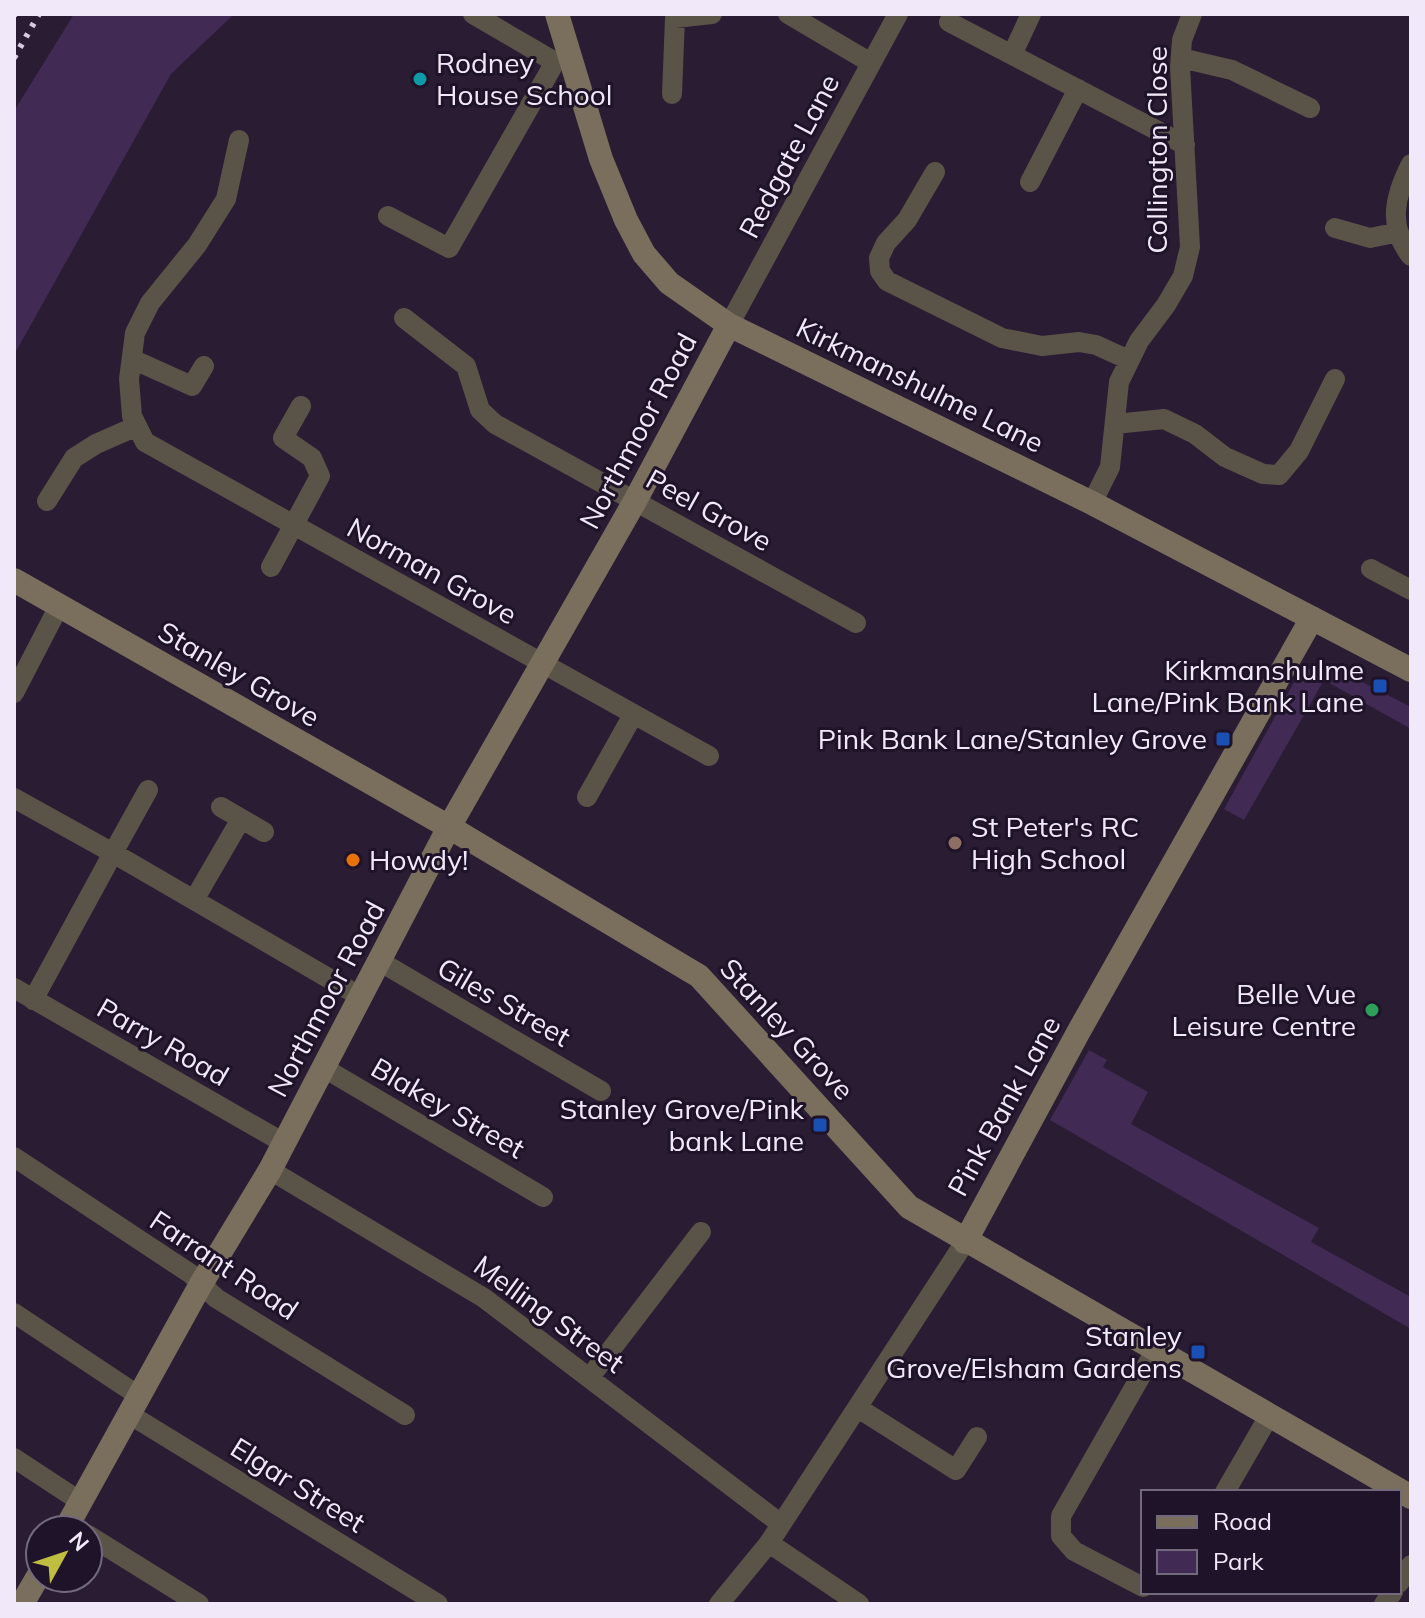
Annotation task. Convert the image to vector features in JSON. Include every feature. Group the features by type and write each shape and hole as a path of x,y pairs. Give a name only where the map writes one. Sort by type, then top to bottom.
{"street":[{"path":"388,216 449,248 562,60 473,14"},
{"name":"Kirkmanshulme Lane","path":"557,14 562,60 626,220 644,254 669,283 729,325 1092,503 1411,670"},
{"path":"672,94 674,16 712,14"},
{"path":"788,14 871,63"},
{"name":"Redgate Lane","path":"729,325 898,14"},
{"path":"1012,55 1031,14"},
{"name":"Collington Close","path":"1092,503 1110,467 1119,382 1139,341 1183,276 1190,247 1181,58 1182,40 1192,14"},
{"path":"949,22 1185,145"},
{"path":"1181,58 1232,70 1310,108"},
{"path":"1030,182 1078,89"},
{"path":"47,501 74,458 96,444 137,426 132,416 129,379 135,333 150,303 197,245 226,199 239,140"},
{"path":"1411,164 1398,189 1395,221 1411,256"},
{"path":"935,172 907,220 886,243 879,258 880,271 887,281 1002,338 1042,346 1079,342 1096,345 1129,360"},
{"path":"1335,228 1370,238 1399,232"},
{"name":"Peel Grove","path":"404,318 466,366 480,410 495,424 856,623"},
{"name":"Northmoor Road","path":"78,1514 81,1502 201,1284 270,1170 449,827 635,501 729,325"},
{"path":"132,359 192,386 204,366"},
{"path":"1115,424 1164,419 1195,434 1225,457 1263,474 1279,475 1299,451 1335,379"},
{"path":"271,567 320,476 312,458 283,438 301,406"},
{"name":"Norman Grove","path":"137,426 145,442 709,756"},
{"path":"1371,569 1411,590"},
{"name":"Stanley Grove","path":"14,580 449,827 699,976 909,1207 1399,1490"},
{"path":"14,693 59,606"},
{"name":"Pink Bank Lane","path":"719,1604 769,1543 965,1242 1072,1044 1312,618"},
{"path":"587,797 633,715"},
{"path":"33,1000 148,790"},
{"path":"14,798 361,997"},
{"path":"221,807 264,832"},
{"path":"194,900 241,819"},
{"name":"Giles Street","path":"379,961 601,1091"},
{"name":"Parry Road","path":"14,988 284,1143"},
{"name":"Blakey Street","path":"324,1068 543,1197"},
{"name":"Farrant Road","path":"14,1157 191,1274 216,1298 405,1415"},
{"name":"Melling Street","path":"270,1170 484,1298 781,1524"},
{"path":"590,1377 701,1232"},
{"name":"Elgar Street","path":"14,1313 134,1405 438,1604"},
{"path":"1141,1586 1074,1551 1061,1536 1061,1516 1155,1351"},
{"path":"858,1408 956,1470 977,1437"},
{"path":"1226,1490 1269,1416"},
{"path":"14,1458 81,1502"},
{"path":"769,1543 859,1604"},
{"path":"104,1547 199,1604"}],"green space":[{"path":"74,14 232,16 171,74 14,355 14,111"},
{"path":"1322,665 1339,670 1411,707 1411,729 1324,680 1244,820 1224,809 1298,675"},
{"path":"1089,1050 1107,1060 1103,1067 1148,1092 1131,1124 1319,1228 1311,1242 1411,1297 1411,1329 1050,1120"}],"railway":[{"path":"14,58 39,14"}],"place":[{"name":"Rodney House School","path":"420,79"},
{"name":"Kirkmanshulme Lane/Pink Bank Lane","path":"1380,686"},
{"name":"Pink Bank Lane/Stanley Grove","path":"1223,739"},
{"name":"St Peter's RC High School","path":"955,843"},
{"name":"Howdy!","path":"353,860"},
{"name":"Belle Vue Leisure Centre","path":"1372,1010"},
{"name":"Stanley Grove/Pink bank Lane","path":"820,1125"},
{"name":"Stanley Grove/Elsham Gardens","path":"1198,1352"}]}
